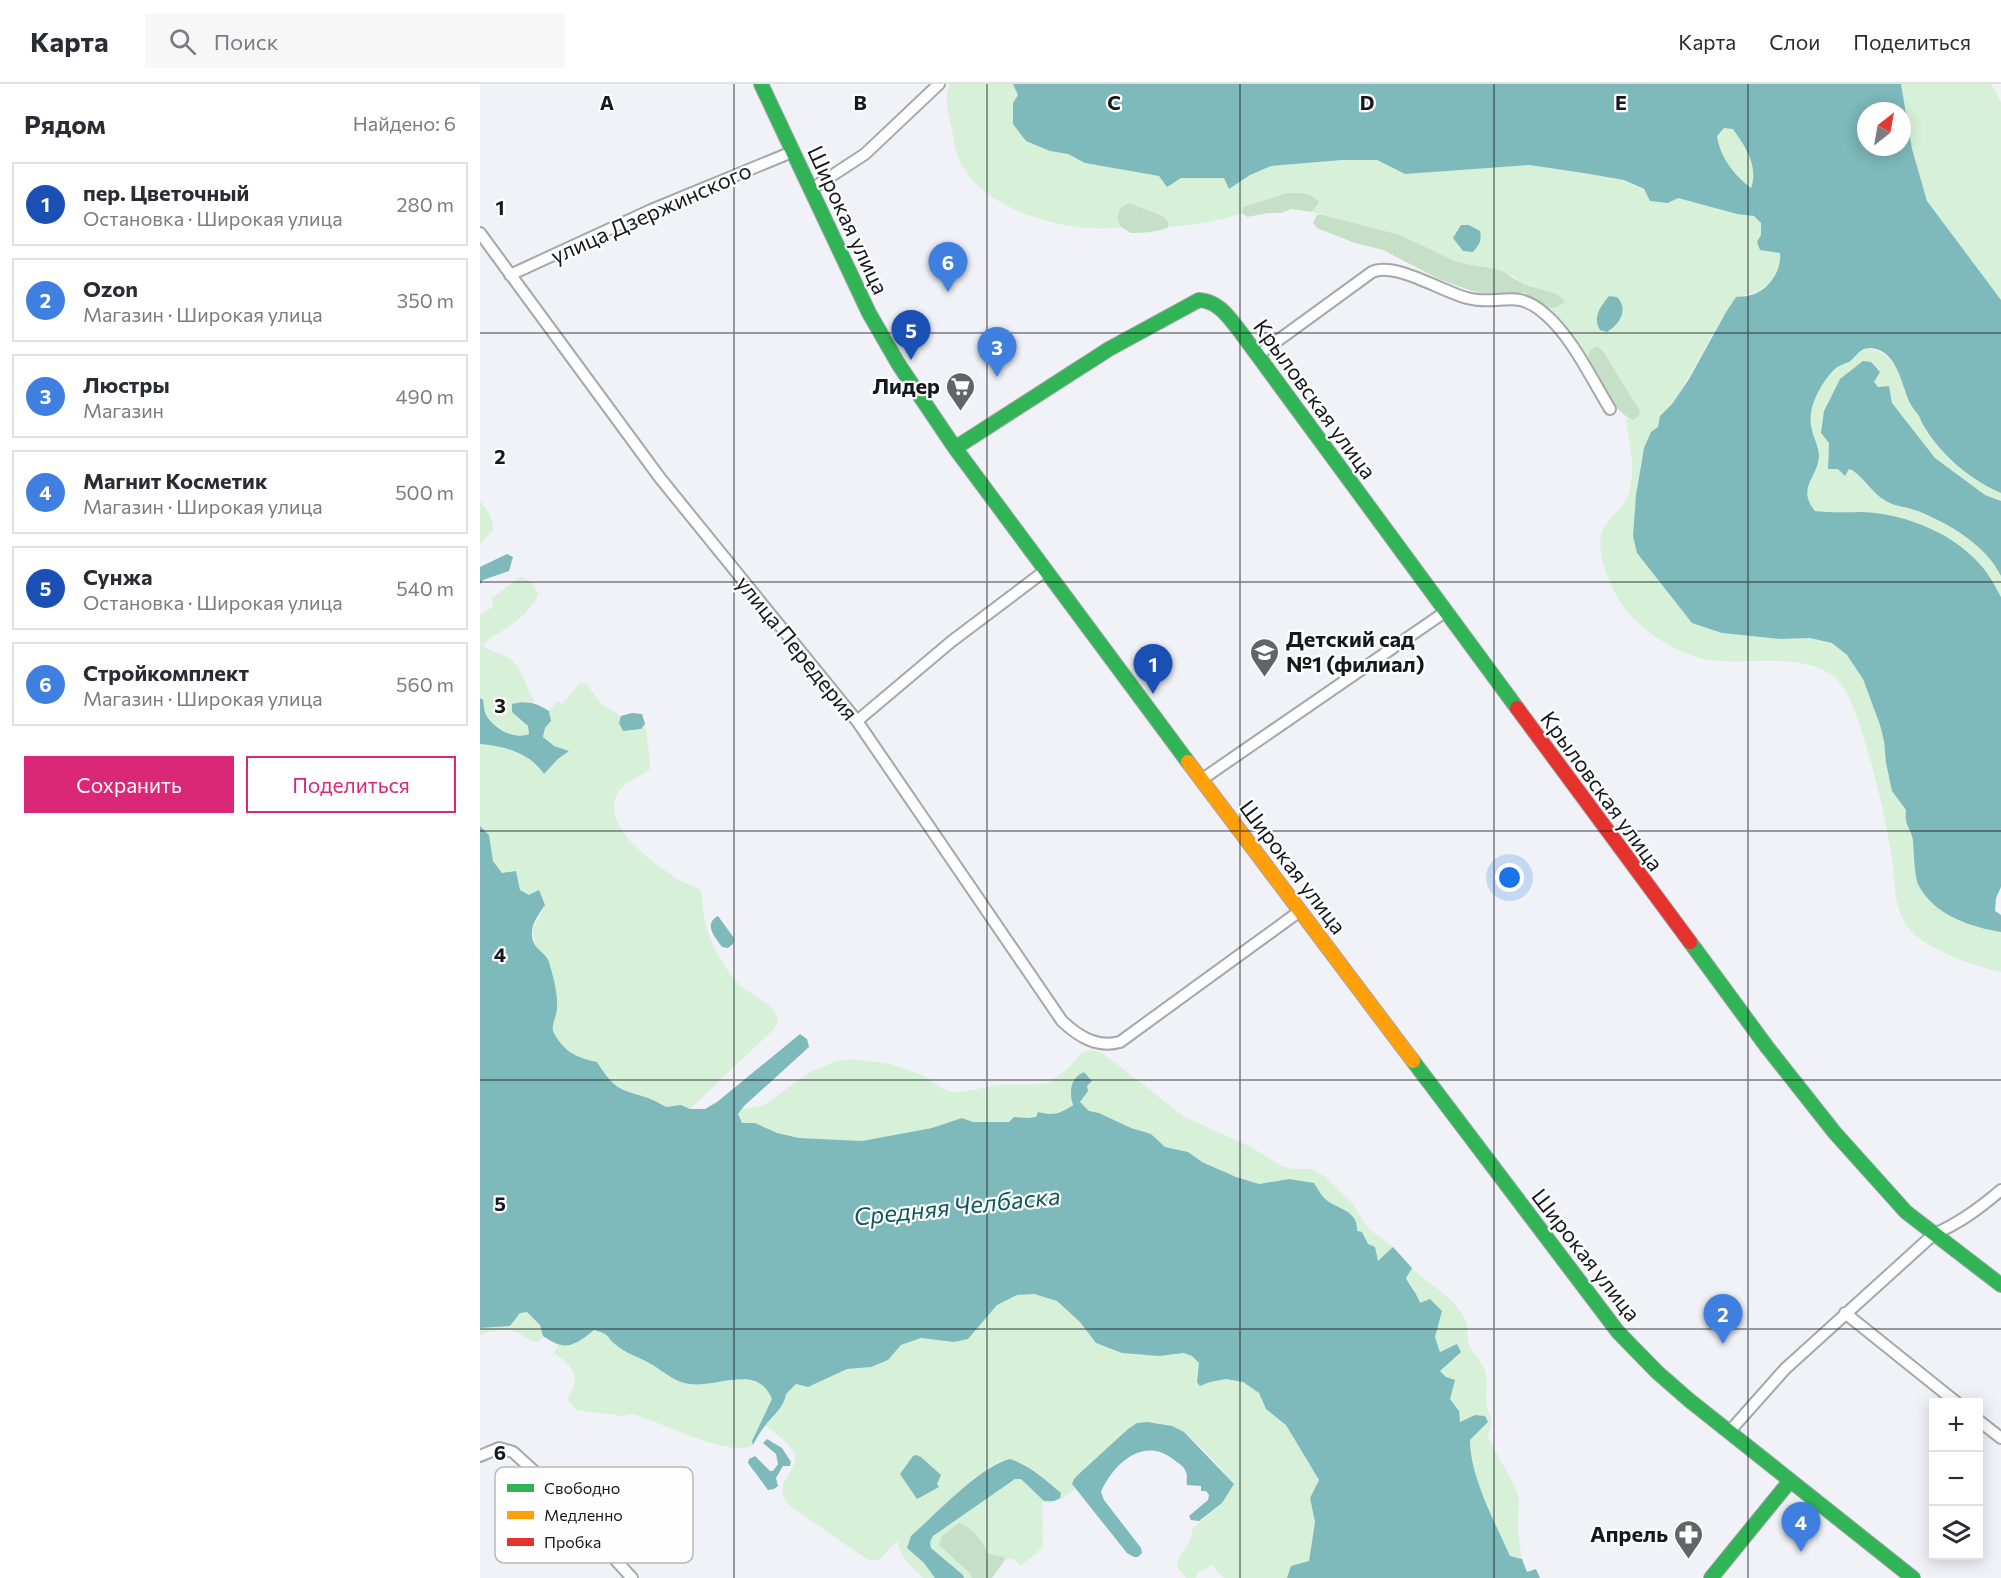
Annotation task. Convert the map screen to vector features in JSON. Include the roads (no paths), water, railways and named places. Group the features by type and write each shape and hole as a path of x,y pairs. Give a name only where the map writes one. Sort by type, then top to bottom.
{"street":[{"name":"Широкая улица","path":"761,84 884,342 955,448 1300,911 1618,1332 1657,1372 1913,1578"},
{"path":"810,190 865,154 939,84"},
{"name":"улица Дзержинского","path":"510,275 651,210 792,152"},
{"name":"улица Передерия","path":"480,233 660,478 857,721 1062,1021 1070,1029 1090,1041 1108,1045 1120,1042 1300,911"},
{"path":"1258,355 1372,272 1383,268 1468,298 1486,301 1520,298 1529,301 1546,314 1565,336 1610,409"},
{"name":"Крыловская улица","path":"955,448 1109,349 1199,300 1209,300 1216,304 1225,312 1258,355 1767,1047 1835,1133 1906,1212 2001,1285"},
{"path":"857,721 952,641 1046,570"},
{"path":"1202,780 1445,612"},
{"path":"1729,1431 1785,1369 1934,1234 1954,1226 2001,1190"},
{"path":"1845,1313 1951,1398"},
{"path":"1983,1424 2001,1438"},
{"path":"480,1456 505,1448 529,1467"},
{"path":"1711,1578 1790,1481"},
{"path":"618,1563 632,1578"}],"water":[{"path":"1013,84 1901,84 1904,102 1857,102 1857,156 1911,156 1911,143 1927,201 2001,300 2001,493 1979,482 1948,457 1932,438 1911,405 1898,371 1888,356 1880,351 1867,348 1849,362 1836,368 1817,394 1811,418 1819,456 1807,495 1815,511 1862,512 1896,517 1945,536 1973,557 1991,579 2001,597 2001,887 1996,898 1995,911 2001,915 2001,932 1954,918 1934,905 1919,886 1906,810 1892,791 1880,725 1863,679 1847,655 1832,643 1810,638 1780,639 1722,633 1692,623 1637,553 1633,536 1636,495 1644,448 1651,432 1658,427 1660,416 1672,404 1689,379 1736,297 1749,296 1763,289 1769,284 1779,266 1780,253 1760,250 1757,242 1761,235 1761,223 1754,216 1737,214 1678,198 1668,203 1650,201 1644,189 1624,180 1529,165 1405,174 1377,160 1342,160 1271,166 1250,175 1229,189 1224,178 1181,178 1167,187 1159,176 1085,163 1068,154 1050,151 1026,141 1013,124 1013,103 1018,95","holes":["1724,128 1733,129 1750,157 1753,172 1751,188 1734,171 1721,151 1717,136"]},
{"path":"1461,225 1469,225 1480,231 1481,238 1473,252 1463,251 1453,238"},
{"path":"1609,296 1617,297 1623,311 1616,325 1607,332 1600,330 1597,316"},
{"path":"1863,361 1871,362 1880,372 1874,382 1878,387 1889,386 1892,403 1935,458 1985,495 2001,501 2001,576 1976,545 1954,529 1918,511 1895,505 1878,496 1849,469 1845,476 1838,469 1828,469 1829,443 1821,433 1824,411 1840,379"},
{"path":"507,554 513,557 509,571 483,580 480,584 480,567"},
{"path":"480,698 483,700 486,715 494,725 517,736 529,734 528,726 512,712 512,704 532,703 549,711 551,721 545,728 543,737 554,746 569,751 544,774 531,761 516,752 480,744"},
{"path":"632,713 642,714 645,724 641,729 623,731 619,723 621,716"},
{"name":"Средняя Челбаска","path":"480,826 489,835 493,861 502,873 516,871 520,890 529,895 539,890 545,905 534,924 532,937 533,942 547,958 554,979 557,1012 553,1032 573,1054 597,1062 609,1079 621,1089 651,1099 666,1107 681,1105 690,1109 705,1109 717,1102 800,1034 807,1039 809,1047 744,1106 738,1114 742,1123 755,1123 777,1133 799,1138 862,1141 932,1128 962,1118 973,1122 1009,1122 1014,1117 1036,1117 1038,1112 1052,1114 1060,1112 1073,1105 1071,1095 1073,1082 1084,1072 1092,1081 1087,1086 1088,1091 1080,1102 1089,1111 1151,1134 1165,1147 1188,1152 1202,1162 1236,1177 1259,1184 1289,1179 1314,1183 1327,1201 1352,1216 1357,1225 1357,1231 1362,1232 1368,1244 1375,1247 1378,1261 1393,1247 1412,1268 1406,1278 1420,1303 1430,1299 1442,1311 1435,1337 1440,1352 1457,1344 1461,1352 1440,1371 1446,1377 1455,1380 1450,1399 1459,1411 1460,1422 1475,1415 1485,1416 1488,1422 1470,1440 1474,1469 1479,1484 1510,1556 1522,1559 1527,1572 1536,1569 1540,1578 1287,1578 1291,1566 1309,1561 1315,1522 1310,1498 1319,1480 1286,1425 1266,1409 1259,1393 1243,1382 1226,1379 1200,1386 1197,1382 1199,1363 1192,1356 1184,1353 1159,1356 1122,1353 1096,1343 1080,1322 1057,1301 1034,1294 1017,1295 997,1305 968,1339 954,1342 921,1338 901,1345 888,1360 871,1367 847,1369 808,1387 796,1384 786,1394 780,1408 753,1445 752,1441 772,1399 765,1388 755,1381 744,1379 706,1384 681,1382 616,1345 606,1335 594,1330 570,1345 551,1341 543,1336 540,1325 527,1312 520,1313 510,1326 480,1328"},
{"path":"718,916 734,938 733,944 728,948 722,947 712,931 711,923"},
{"path":"1148,1422 1172,1426 1184,1432 1234,1484 1222,1503 1199,1521 1191,1520 1189,1516 1208,1500 1209,1495 1206,1491 1201,1491 1201,1486 1187,1485 1184,1468 1162,1453 1140,1452 1130,1456 1113,1472 1101,1492 1104,1500 1141,1548 1142,1553 1134,1557 1127,1553 1072,1484 1081,1472 1128,1429 1137,1423"},
{"path":"767,1439 782,1448 791,1462 790,1466 783,1466 776,1478 778,1486 768,1490 748,1463 749,1459 755,1456 770,1471 773,1471 778,1464 776,1454 763,1443"},
{"path":"916,1455 941,1475 937,1484 939,1487 917,1499 900,1474"},
{"path":"1010,1459 1043,1478 1061,1493 1060,1498 1054,1501 1044,1501 1021,1479 1015,1479 933,1536 930,1542 931,1548 964,1578 935,1578 924,1563 907,1548 911,1536 972,1481 998,1463"}],"place":[{"name":"Стройкомплект","path":"948,292"},
{"name":"Сунжа","path":"911,360"},
{"name":"Люстры","path":"997,377"},
{"name":"Лидер","path":"961,412"},
{"name":"Детский сад №1 (филиал)","path":"1265,678"},
{"name":"пер. Цветочный","path":"1153,694"},
{"name":"Ozon","path":"1723,1344"},
{"name":"Магнит Косметик","path":"1801,1552"},
{"name":"Апрель","path":"1689,1560"}]}
